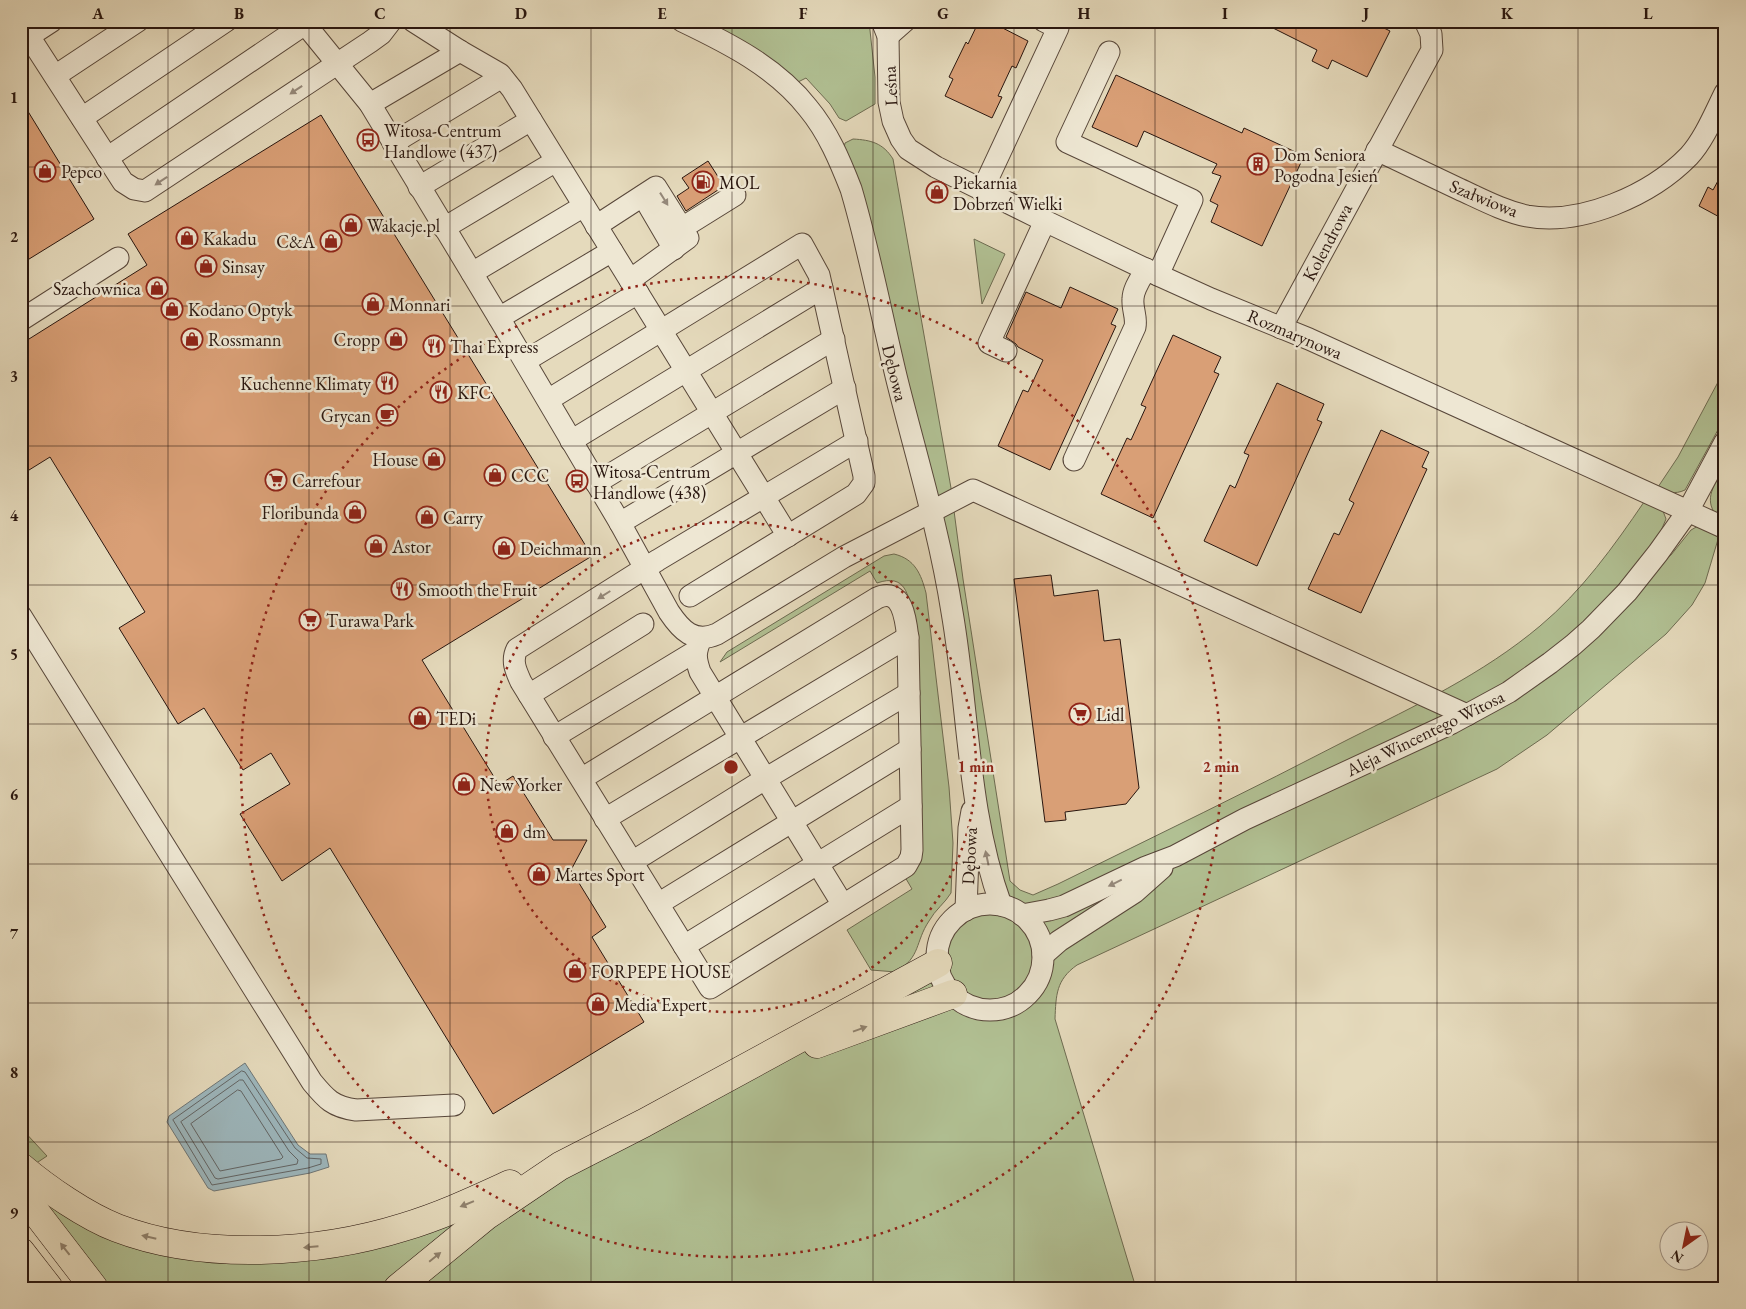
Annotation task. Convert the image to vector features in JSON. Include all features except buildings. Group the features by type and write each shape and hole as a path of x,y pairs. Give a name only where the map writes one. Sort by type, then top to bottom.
{"main road":[{"path":"398,1288 486,1216 560,1166 644,1123 938,963"},
{"path":"763,1059 808,1047 953,994"},
{"path":"21,1167 76,1206 115,1227 160,1240 219,1249 248,1250 316,1246 382,1234 439,1215 515,1182 560,1166"},
{"path":"21,1193 94,1288"},
{"path":"21,1252 49,1288"}],"street":[{"path":"52,21 25,30 123,182 134,189 145,191 381,34 391,21"},
{"path":"55,76 138,21"},
{"path":"82,118 226,21"},
{"path":"414,21 502,77 512,89 788,536"},
{"name":"Dębowa","path":"682,21 743,52 764,67 808,107 841,162 858,213 885,334 930,511 951,605 958,644 974,801 990,870 1001,905"},
{"path":"885,29 905,21"},
{"path":"982,191 1058,28 1044,21"},
{"path":"107,158 307,22 336,63 370,104 525,361 677,624 698,644 696,659 700,672 843,906"},
{"name":"Kolendrowa","path":"1281,328 1432,50 1431,34 1426,22"},
{"name":"Leśna","path":"885,29 889,102 893,121 900,139 908,149"},
{"path":"370,104 460,52"},
{"path":"1074,460 1135,327 1134,292 1152,272 1192,200 1067,142 1109,52"},
{"path":"393,143 502,77"},
{"name":"Szałwiowa","path":"1377,150 1495,206 1527,216 1566,217 1600,209 1632,197 1662,178 1689,155 1707,128 1725,93"},
{"path":"419,187 531,120"},
{"name":"Rozmarynowa","path":"908,149 936,167 982,191 1152,272 1211,299 1309,339 1725,528"},
{"path":"444,228 556,161"},
{"path":"525,361 634,286 688,238 656,188 596,226"},
{"path":"682,228 735,195"},
{"path":"643,196 674,249"},
{"path":"472,273 584,206"},
{"path":"1006,351 989,343 1045,221"},
{"path":"548,400 802,244 816,266 822,288 857,441 864,483 861,489 690,596"},
{"path":"499,318 612,251"},
{"path":"21,320 118,258"},
{"path":"572,441 822,288"},
{"path":"596,483 834,338"},
{"path":"620,523 845,388"},
{"path":"580,779 884,595 890,595 900,603 904,612 908,637 912,850 911,857 906,866 710,988 632,862 580,779 554,737 515,670 514,655 517,649 857,441"},
{"name":"Aleja Wincentego Witosa","path":"1022,915 1064,906 1146,867 1175,856 1245,819 1418,739 1509,692 1550,663 1591,629 1632,586 1663,547 1688,511 1725,442"},
{"path":"554,737 698,644 844,557 973,490 1467,715"},
{"path":"21,616 312,1082 327,1100 343,1108 356,1110 454,1104"},
{"path":"529,696 643,624"},
{"path":"605,819 908,637"},
{"path":"632,862 765,779 909,693"},
{"path":"658,904 910,749"},
{"name":"Dębowa","path":"966,910 968,828 974,801"},
{"path":"684,946 911,806"},
{"name":"Aleja Wincentego Witosa","path":"1044,955 1059,941 1135,892 1175,856"},
{"path":"983,905 1001,905 1022,915 1037,932 1044,955 1042,971 1035,985 1025,997 1012,1006 996,1010 980,1009 965,1004 945,985 940,974 938,947 944,932 953,919 966,910 983,905"}],"green space":[{"path":"682,21 869,21 875,77 875,104 846,121 839,118 830,104 806,78 788,87"},
{"path":"853,139 876,143 885,149 893,159 951,488 963,579 1010,881 1020,890 1033,895 1058,884 1399,714 1472,674 1540,626 1570,598 1609,551 1644,502 1663,511 1666,519 1643,573 1671,555 1691,530 1698,526 1719,536 1705,583 1692,605 1666,634 1547,735 1497,769 1077,965 1065,976 1058,989 1055,1019 1136,1288 94,1288 21,1193 21,1128 47,1156 26,1170 76,1207 249,1250 472,1201 938,963 942,936 954,918 974,908 1000,905 958,644 841,162 845,143"},
{"path":"974,239 1005,254 982,304"},
{"path":"1725,369 1725,417 1685,490 1671,492 1658,487 1678,457"},
{"path":"1725,467 1725,516 1714,512 1710,500 1715,483"},
{"path":"894,554 901,556 916,568 926,593 949,787 953,843 951,893 929,921 910,961 896,972 871,970 847,930 912,889 905,877 913,616 904,588 894,581 877,583 870,571 720,662 727,652 884,556"}],"water":[{"path":"245,1063 298,1145 310,1154 326,1154 329,1167 310,1173 214,1191 208,1188 167,1122 169,1116"}],"place":[{"name":"Witosa-Centrum Handlowe (437)","path":"368,140"},
{"name":"Dom Seniora Pogodna Jesień","path":"1258,164"},
{"name":"Pepco","path":"45,171"},
{"name":"MOL","path":"703,182"},
{"name":"Piekarnia Dobrzeń Wielki","path":"937,192"},
{"name":"Wakacje.pl","path":"351,225"},
{"name":"Kakadu","path":"187,238"},
{"name":"C&A","path":"331,241"},
{"name":"Sinsay","path":"206,266"},
{"name":"Szachownica","path":"157,288"},
{"name":"Monnari","path":"373,304"},
{"name":"Kodano Optyk","path":"172,309"},
{"name":"Rossmann","path":"192,339"},
{"name":"Cropp","path":"396,339"},
{"name":"Thai Express","path":"434,346"},
{"name":"Kuchenne Klimaty","path":"387,383"},
{"name":"KFC","path":"441,392"},
{"name":"Grycan","path":"387,415"},
{"name":"House","path":"434,459"},
{"name":"CCC","path":"495,475"},
{"name":"Carrefour","path":"276,480"},
{"name":"Witosa-Centrum Handlowe (438)","path":"577,481"},
{"name":"Floribunda","path":"355,512"},
{"name":"Carry","path":"427,517"},
{"name":"Astor","path":"376,546"},
{"name":"Deichmann","path":"504,548"},
{"name":"Smooth the Fruit","path":"402,589"},
{"name":"Turawa Park","path":"310,620"},
{"name":"Lidl","path":"1080,714"},
{"name":"TEDi","path":"420,718"},
{"name":"New Yorker","path":"464,784"},
{"name":"dm","path":"507,831"},
{"name":"Martes Sport","path":"539,874"},
{"name":"FORPEPE HOUSE","path":"575,971"},
{"name":"Media Expert","path":"598,1004"}]}
